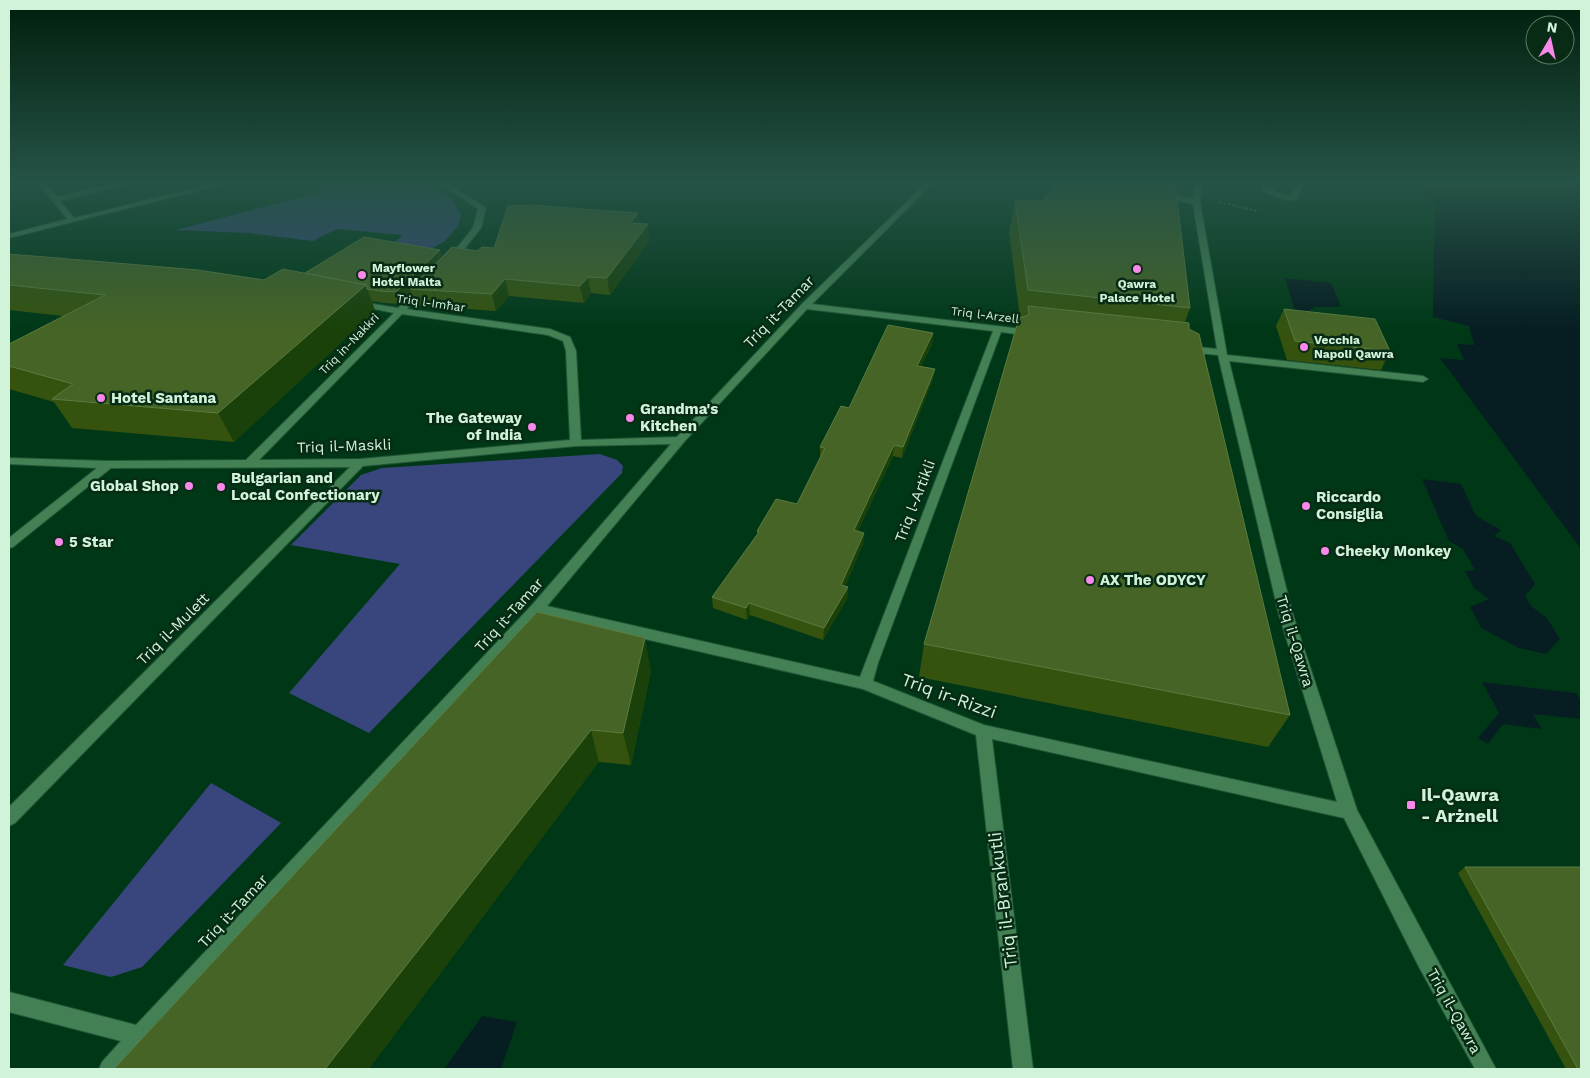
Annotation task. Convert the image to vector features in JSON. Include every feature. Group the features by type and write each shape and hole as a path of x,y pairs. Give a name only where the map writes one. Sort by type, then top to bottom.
{"street":[{"path":"9,236 27,231"},
{"path":"446,265 460,252 475,231"},
{"name":"Triq it-Tamar","path":"109,1069 537,609 680,440 806,306 881,231"},
{"name":"Triq il-Qawra","path":"1201,231 1223,355 1286,614 1349,812 1426,960 1486,1069"},
{"name":"Triq in-Nakkri","path":"250,463 433,278"},
{"name":"Triq l-Imħar","path":"350,302 399,311 550,332 567,339 571,350 576,443"},
{"name":"Triq l-Arzell","path":"806,306 1037,333"},
{"name":"Triq l-Artikli","path":"865,684 871,663 998,329"},
{"path":"1173,348 1423,378"},
{"name":"Triq il-Maskli","path":"9,461 108,465 360,463 576,443 680,440"},
{"name":"Triq il-Mulett","path":"9,818 360,463"},
{"path":"9,544 108,465"},
{"name":"Triq ir-Rizzi","path":"537,609 865,684 983,731 1349,812"},
{"name":"Triq il-Brankutli","path":"983,731 1023,1069"},
{"path":"9,1002 139,1036"}],"shaded area":[{"path":"208,231 332,231 313,241 249,233"},
{"path":"362,231 453,231 445,241 422,254 388,248 403,235"},
{"path":"1435,231 1581,231 1581,549 1440,358 1464,360 1457,344 1474,345 1469,326 1433,317"},
{"path":"1285,278 1331,283 1341,307 1315,307 1297,317"},
{"path":"600,454 617,460 623,466 622,473 369,733 289,693 400,564 291,545 361,475 382,468"},
{"path":"1422,479 1461,484 1476,516 1501,530 1494,536 1510,543 1535,584 1525,596 1531,606 1547,618 1560,639 1546,654 1519,648 1481,628 1470,607 1489,599 1474,588 1465,571 1475,570 1463,549 1449,541"},
{"path":"1482,682 1576,693 1581,702 1581,719 1533,714 1542,729 1503,724 1488,744 1478,738 1499,713"},
{"path":"211,783 281,823 142,967 111,977 63,965"},
{"path":"482,1016 517,1022 501,1069 444,1069"}],"building":[{"path":"500,231 642,231 607,278 588,277 580,286 505,279 492,294 410,289 452,247 477,251 482,247 494,248"},
{"path":"1020,231 1181,231 1190,308 1028,290"},
{"path":"364,237 440,250 396,292 367,289 366,285 305,273"},
{"path":"9,254 198,270 264,280 283,269 366,285 218,413 52,399 73,384 9,366 9,344 105,295 9,285"},
{"name":"AX The ODYCY","path":"1028,306 1189,323 1189,329 1199,334 1290,715 924,644 1019,318 1029,315"},
{"path":"1284,309 1375,319 1390,351 1295,341"},
{"path":"888,325 933,333 917,366 935,369 903,447 894,445 854,530 864,533 841,585 848,587 824,628 749,603 746,608 712,597 759,532 757,531 776,499 797,504 825,448 820,447 841,406 849,408"},
{"path":"537,612 645,638 623,733 591,730 325,1069 114,1069"},
{"path":"1465,867 1581,867 1581,1069 1578,1069"}],"place":[{"name":"Qawra Palace Hotel","path":"1137,269"},
{"name":"Mayflower Hotel Malta","path":"362,275"},
{"name":"Vecchia Napoli Qawra","path":"1304,347"},
{"name":"Hotel Santana","path":"101,398"},
{"name":"Grandma's Kitchen","path":"630,418"},
{"name":"The Gateway of India","path":"532,427"},
{"name":"Global Shop","path":"189,486"},
{"name":"Bulgarian and Local Confectionary","path":"221,487"},
{"name":"Riccardo Consiglia","path":"1306,506"},
{"name":"5 Star","path":"59,542"},
{"name":"Cheeky Monkey","path":"1325,551"},
{"name":"AX The ODYCY","path":"1090,580"},
{"name":"Il-Qawra - Arżnell","path":"1411,805"}]}
